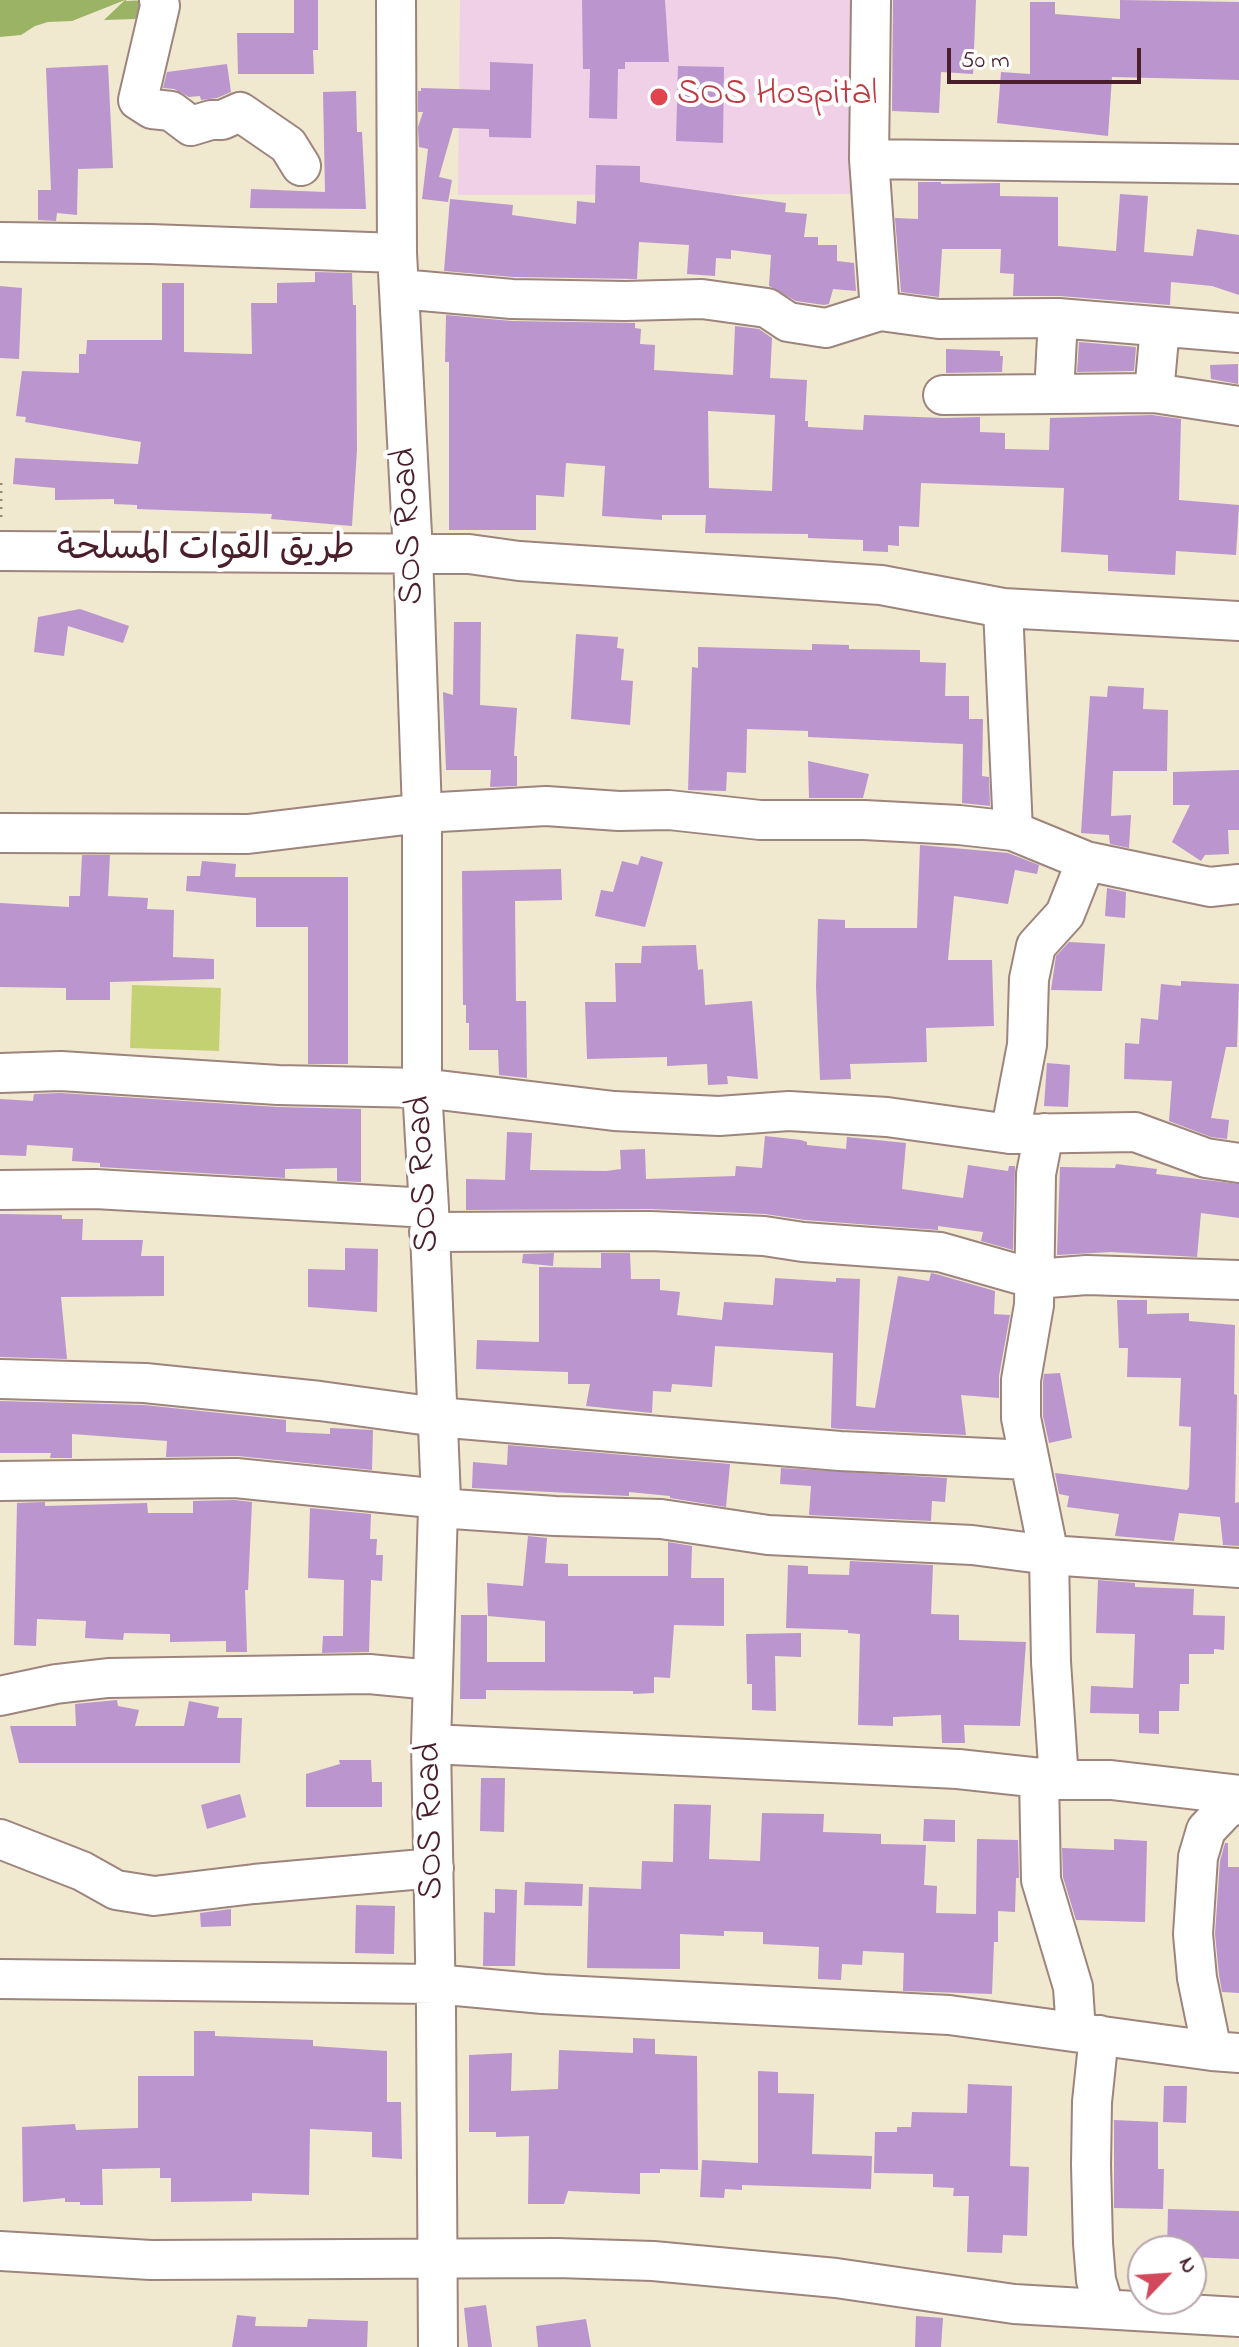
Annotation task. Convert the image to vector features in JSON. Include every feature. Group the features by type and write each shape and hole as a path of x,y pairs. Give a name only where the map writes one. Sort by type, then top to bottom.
{"street":[{"path":"159,0 138,100 152,109 171,111 191,126 222,120 240,112 288,145 301,166"},
{"name":"SOS Road","path":"396,0 398,271 413,553 422,813 422,1088 439,1504 431,1744 438,2347"},
{"path":"871,0 869,159 880,311"},
{"path":"869,159 1239,164"},
{"path":"0,242 150,244 398,271 512,299 702,299 767,308 788,322 826,328 880,311 939,319 1058,318 1239,333"},
{"path":"1054,394 1058,318"},
{"path":"1154,393 1160,327"},
{"path":"943,395 1154,393 1239,406"},
{"name":"طريق القوات المسلحة","path":"0,551 469,554 519,561 881,585 1003,608 1239,621"},
{"path":"1003,608 1013,831"},
{"path":"0,833 248,834 422,813 546,806 619,811 669,810 760,820 864,820 1013,831 1086,861 1210,887 1239,884"},
{"path":"1086,861 1065,914 1036,946 1029,979 1027,1134 1036,1174 1035,1279 1034,1305 1021,1380 1021,1418 1049,1555 1049,1779 1041,1880 1088,2033 1093,2243 1096,2280 1104,2307"},
{"path":"0,1073 61,1071 278,1085 422,1088 626,1111 719,1116 789,1111 887,1117 1027,1134 1135,1132 1206,1158 1239,1163"},
{"path":"0,1190 95,1189 429,1220 764,1236 803,1242 940,1252 1035,1279 1087,1275 1239,1280"},
{"path":"0,1379 145,1383 437,1417 840,1451 1029,1460"},
{"path":"0,1481 236,1478 555,1516 661,1519 768,1535 972,1545 1049,1555 1239,1568"},
{"path":"0,1696 56,1684 108,1678 369,1674 432,1680"},
{"path":"431,1744 958,1769 1049,1779 1111,1780 1239,1795"},
{"path":"0,1979 435,1984 543,1994 949,2015 1226,2052 1197,1978 1193,1934 1198,1857 1206,1830 1239,1801"},
{"path":"0,1839 82,1871 116,1890 154,1896 434,1868"},
{"path":"0,2251 151,2260 557,2258 653,2261 836,2278 1014,2304 1239,2317"}],"path":[{"path":"0,483 0,519"}],"shaded area":[{"name":"SOS Hospital","path":"460,0 858,0 861,194 458,195"}],"green space":[{"path":"0,0 125,0 72,21 48,22 21,35 0,37"},
{"path":"125,0 150,0 144,13 135,19 104,20"},
{"path":"132,985 221,988 219,1051 130,1048"}],"building":[{"path":"294,0 318,0 318,50 313,50 314,74 238,74 237,33 294,33"},
{"path":"582,0 665,0 669,62 625,62 625,69 618,69 617,119 589,118 590,69 583,69"},
{"path":"893,0 976,0 973,74 941,72 939,113 892,111"},
{"path":"1120,0 1239,2 1239,80 1112,77 1108,136 997,123 1001,72 1030,74 1030,2 1055,2 1055,14 1120,19"},
{"path":"490,62 533,64 531,138 489,137 489,129 453,128 439,177 452,180 448,202 422,199 428,149 419,147 418,127 423,112 418,112 418,91 421,88 490,90"},
{"path":"227,64 231,92 217,98 201,100 200,96 189,97 174,89 163,88 167,72"},
{"path":"108,65 113,168 78,169 77,215 57,213 56,221 38,220 38,190 51,190 46,68"},
{"path":"678,66 724,67 723,143 676,141"},
{"path":"356,91 357,132 362,132 366,209 250,208 251,189 325,192 323,92"},
{"path":"596,165 640,166 640,182 786,203 785,212 807,214 804,237 818,237 818,245 837,245 837,261 854,263 856,291 833,289 829,304 824,305 796,301 769,286 771,255 731,250 731,259 716,258 715,276 687,274 689,245 639,242 637,279 513,277 444,271 450,199 513,205 512,215 576,224 577,201 595,203"},
{"path":"918,182 1000,183 1000,196 1058,197 1058,246 1116,251 1120,194 1148,196 1144,252 1193,256 1197,229 1239,235 1239,295 1212,286 1171,282 1170,305 1060,296 1013,296 1014,274 1000,273 1001,249 942,249 939,297 901,292 895,218 918,219"},
{"path":"315,272 352,273 353,305 356,305 357,450 352,526 271,519 272,514 137,509 137,505 114,504 114,499 55,500 55,488 13,484 15,458 138,464 141,442 25,422 26,417 16,416 22,371 79,373 79,354 86,354 87,340 162,340 162,283 184,283 184,352 252,354 251,303 277,303 277,283 315,282"},
{"path":"0,286 22,288 19,359 0,358"},
{"path":"446,315 512,321 635,323 635,328 641,329 640,344 655,345 654,370 733,375 735,326 759,329 772,338 770,378 807,380 805,421 808,421 808,427 863,430 864,415 980,417 980,432 1005,433 1005,449 1049,450 1050,418 1152,415 1181,419 1179,500 1239,505 1236,555 1176,551 1175,575 1108,571 1108,555 1061,552 1064,488 921,483 919,527 899,526 899,546 888,545 888,552 863,551 863,540 808,538 808,534 705,533 706,515 662,515 662,520 602,516 605,466 566,463 564,497 536,495 536,530 449,530 449,362 445,362","holes":["708,411 775,415 772,491 709,488"]},
{"path":"1079,342 1136,347 1134,371 1077,372"},
{"path":"946,349 1000,351 1000,356 1003,356 1002,372 946,373"},
{"path":"1238,364 1238,384 1211,379 1210,365"},
{"path":"80,609 129,626 123,643 68,626 64,656 34,652 38,617"},
{"path":"454,622 481,622 480,705 517,708 514,756 517,756 517,786 490,787 491,770 446,770 443,692 453,695"},
{"path":"576,634 618,637 617,648 624,649 621,680 633,681 630,725 571,719"},
{"path":"812,644 849,645 849,649 920,650 920,662 946,663 945,696 969,696 969,719 983,719 982,776 989,777 990,806 962,803 963,744 808,737 808,731 747,729 746,773 727,772 726,791 688,790 692,667 698,668 698,647 812,650"},
{"path":"1108,686 1144,688 1143,709 1168,710 1167,771 1113,771 1111,816 1131,815 1129,848 1110,844 1109,835 1081,833 1090,696 1107,697"},
{"path":"808,761 869,774 863,798 809,798"},
{"path":"1239,770 1239,830 1228,830 1229,854 1205,855 1201,861 1172,842 1190,805 1173,805 1173,772"},
{"path":"920,845 1008,853 1039,865 1037,874 1015,870 1008,904 954,896 948,960 992,960 994,1026 926,1028 927,1062 850,1064 851,1079 820,1080 816,987 818,919 845,920 845,928 917,928"},
{"path":"82,855 110,855 108,896 148,898 147,909 174,910 173,957 214,959 214,979 110,982 110,1000 66,1000 66,988 0,987 0,903 69,907 69,896 80,896"},
{"path":"641,856 663,862 645,927 595,916 601,890 613,892 622,861 638,865"},
{"path":"202,861 236,864 235,877 348,877 348,1064 308,1064 308,927 256,927 256,898 186,891 187,876 200,876"},
{"path":"561,869 562,900 515,901 516,1001 526,1001 527,1078 499,1075 498,1050 469,1050 469,1023 466,1023 466,1005 463,1005 462,871"},
{"path":"1107,888 1126,892 1125,918 1105,916"},
{"path":"1069,942 1105,944 1102,991 1051,990 1056,956"},
{"path":"696,945 698,970 703,969 705,1005 752,1001 758,1079 727,1076 728,1084 708,1085 707,1064 667,1066 667,1057 587,1059 585,1002 616,1002 615,963 641,963 642,946"},
{"path":"1181,981 1239,984 1237,1047 1226,1047 1211,1118 1229,1120 1227,1139 1211,1137 1169,1121 1172,1081 1124,1079 1125,1043 1139,1044 1141,1018 1158,1020 1161,984 1181,986"},
{"path":"1047,1063 1070,1065 1068,1107 1044,1106"},
{"path":"61,1093 277,1107 361,1109 361,1182 337,1181 337,1168 285,1169 285,1178 100,1167 100,1163 72,1161 73,1148 27,1145 26,1156 0,1155 0,1099 33,1101 34,1094"},
{"path":"507,1132 532,1133 530,1170 621,1169 620,1150 645,1149 646,1179 735,1176 736,1166 762,1168 765,1136 846,1149 847,1137 906,1143 902,1189 963,1198 968,1165 1008,1171 1009,1166 1015,1166 1013,1250 981,1241 983,1232 938,1226 938,1230 765,1214 651,1209 466,1210 466,1179 505,1180"},
{"path":"1116,1164 1157,1169 1156,1174 1239,1184 1239,1218 1201,1213 1197,1257 1111,1252 1057,1255 1060,1167 1115,1168"},
{"path":"0,1214 62,1215 62,1219 83,1219 82,1240 143,1240 141,1256 164,1256 164,1296 61,1297 67,1359 0,1357"},
{"path":"345,1248 378,1249 377,1312 308,1307 308,1269 345,1270"},
{"path":"554,1253 553,1266 522,1263 523,1254"},
{"path":"601,1253 630,1253 631,1279 660,1279 660,1290 680,1292 677,1315 722,1320 724,1302 773,1305 775,1278 836,1282 836,1278 860,1279 856,1406 875,1408 898,1276 929,1281 931,1273 995,1291 994,1314 1010,1315 999,1376 999,1398 961,1395 966,1435 841,1429 831,1428 833,1353 715,1346 712,1387 672,1384 671,1392 653,1391 652,1413 586,1406 590,1384 568,1384 568,1372 476,1369 477,1340 539,1342 539,1267 601,1268"},
{"path":"1117,1300 1147,1300 1147,1314 1189,1313 1189,1321 1235,1325 1235,1503 1239,1502 1239,1546 1223,1545 1220,1517 1179,1513 1174,1541 1115,1536 1119,1514 1067,1507 1069,1496 1059,1494 1055,1473 1187,1490 1189,1487 1191,1427 1179,1426 1181,1378 1127,1377 1128,1348 1119,1348"},
{"path":"1060,1373 1072,1438 1049,1443 1043,1416 1044,1374"},
{"path":"0,1401 144,1405 286,1420 286,1432 330,1434 330,1428 373,1430 372,1470 238,1456 166,1457 167,1441 72,1434 72,1458 50,1458 51,1453 0,1453"},
{"path":"508,1445 730,1464 726,1507 629,1492 629,1496 472,1488 473,1462 507,1465"},
{"path":"781,1468 947,1478 945,1502 932,1501 931,1521 809,1515 811,1486 780,1484"},
{"path":"193,1501 252,1502 248,1590 245,1590 247,1652 226,1652 226,1641 170,1642 170,1634 124,1633 123,1640 85,1638 86,1621 37,1619 36,1646 14,1645 17,1503 45,1502 45,1506 147,1503 148,1513 193,1513"},
{"path":"310,1508 371,1514 370,1539 377,1539 376,1555 383,1555 382,1581 371,1580 369,1652 322,1653 323,1636 343,1636 344,1580 308,1578"},
{"path":"528,1536 547,1538 545,1563 568,1564 568,1576 668,1576 668,1542 692,1546 691,1578 724,1578 724,1626 674,1625 670,1678 654,1677 654,1693 486,1690 486,1699 460,1699 461,1615 487,1615 487,1662 545,1662 545,1621 488,1616 487,1583 523,1586"},
{"path":"850,1561 933,1565 931,1614 959,1615 959,1640 1026,1642 1020,1726 964,1725 965,1743 942,1743 941,1715 893,1717 893,1726 858,1725 860,1634 848,1633 848,1630 786,1628 788,1565 808,1566 808,1574 849,1575"},
{"path":"1098,1580 1135,1583 1135,1587 1194,1589 1193,1615 1225,1616 1224,1650 1214,1649 1214,1654 1189,1654 1189,1684 1180,1684 1179,1711 1159,1711 1159,1734 1139,1733 1139,1714 1090,1713 1091,1686 1133,1688 1135,1634 1096,1633"},
{"path":"801,1633 801,1657 775,1656 776,1711 752,1710 752,1684 747,1684 746,1634"},
{"path":"117,1700 118,1706 139,1710 135,1726 184,1726 189,1701 219,1707 217,1718 242,1718 240,1763 19,1763 10,1726 76,1726 75,1704"},
{"path":"339,1760 371,1760 372,1782 382,1782 382,1807 306,1807 306,1774 340,1764"},
{"path":"481,1778 505,1778 504,1832 480,1831"},
{"path":"240,1794 246,1817 207,1829 201,1805"},
{"path":"674,1804 711,1805 709,1859 760,1861 762,1813 824,1814 823,1832 881,1834 881,1844 926,1845 924,1885 937,1886 936,1913 976,1914 977,1839 1018,1840 1019,1878 1016,1878 1015,1912 998,1911 992,1994 903,1991 904,1953 863,1951 862,1965 842,1964 841,1980 818,1979 819,1947 763,1944 763,1932 724,1931 724,1936 680,1934 680,1969 587,1968 589,1887 641,1889 642,1861 673,1862"},
{"path":"924,1819 955,1820 955,1842 923,1841"},
{"path":"1114,1839 1147,1841 1145,1922 1076,1920 1063,1877 1062,1848 1114,1850"},
{"path":"1225,1843 1228,1843 1228,1867 1239,1867 1239,1993 1222,1992 1215,1934 1220,1861"},
{"path":"525,1882 583,1884 582,1906 524,1905"},
{"path":"495,1889 517,1890 515,1966 483,1966 484,1912 495,1913"},
{"path":"356,1905 395,1906 394,1954 355,1953"},
{"path":"231,1909 231,1926 201,1927 200,1913"},
{"path":"194,2031 215,2031 215,2036 313,2040 313,2046 387,2051 387,2102 401,2102 402,2159 372,2157 372,2132 310,2129 309,2195 252,2193 252,2201 171,2202 171,2178 160,2178 160,2168 102,2169 103,2205 80,2205 80,2202 65,2202 65,2198 23,2202 22,2127 75,2124 76,2130 138,2128 138,2076 194,2076"},
{"path":"633,2038 655,2039 655,2054 697,2056 698,2170 660,2169 660,2173 640,2173 640,2194 568,2191 564,2204 528,2204 529,2136 496,2137 496,2132 469,2132 469,2055 512,2053 511,2091 558,2089 559,2050 633,2053"},
{"path":"758,2071 778,2072 778,2093 814,2094 812,2154 872,2156 871,2189 742,2185 742,2190 725,2189 724,2198 700,2197 702,2160 758,2163"},
{"path":"968,2084 1012,2086 1010,2166 1029,2167 1027,2236 1003,2235 1002,2253 967,2252 969,2196 953,2196 954,2188 933,2187 933,2174 874,2173 875,2132 897,2132 897,2127 911,2127 912,2112 967,2113"},
{"path":"1164,2086 1187,2086 1186,2123 1163,2122"},
{"path":"1114,2120 1158,2122 1158,2169 1164,2169 1163,2209 1114,2208"},
{"path":"1168,2209 1239,2211 1239,2259 1207,2258 1207,2235 1167,2235"},
{"path":"486,2305 492,2347 468,2347 464,2308"},
{"path":"237,2315 256,2317 255,2326 307,2327 308,2319 368,2321 367,2347 232,2347"},
{"path":"916,2316 943,2318 941,2347 915,2347"},
{"path":"586,2319 591,2347 538,2347 536,2326"}],"place":[{"name":"SOS Hospital","path":"659,97"}]}
